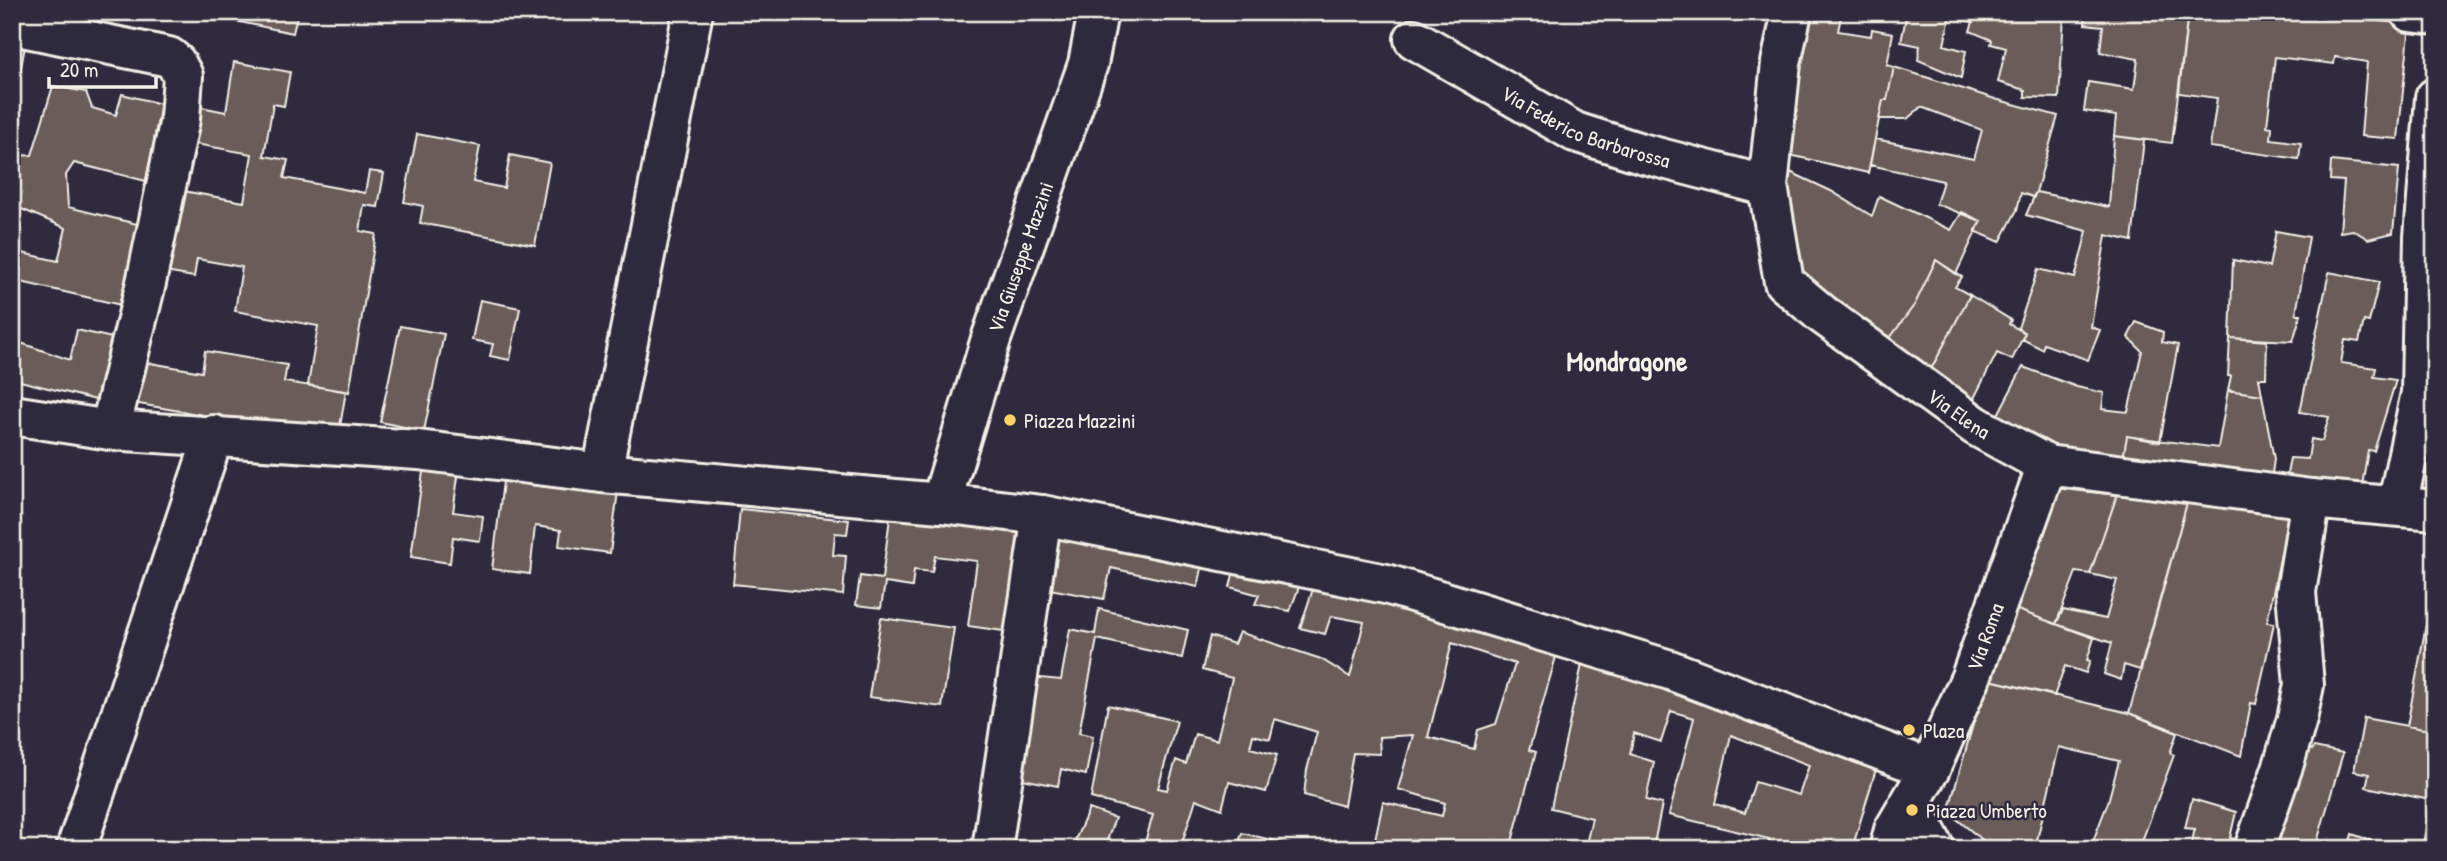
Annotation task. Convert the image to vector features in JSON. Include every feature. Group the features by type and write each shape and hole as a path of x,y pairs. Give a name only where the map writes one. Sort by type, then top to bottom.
{"street":[{"path":"603,473 693,12"},
{"name":"Via Giuseppe Mazzini","path":"941,503 991,339 1088,64 1098,12"},
{"name":"Via Elena","path":"1792,12 1781,63 1768,186 1784,282 1822,314 1976,426 2048,465 2311,499 2435,510"},
{"path":"2410,12 2435,15"},
{"path":"12,25 169,57 184,76 180,119 146,283 110,430"},
{"name":"Via Federico Barbarossa","path":"1414,39 1575,132 1641,153 1768,186"},
{"path":"2397,506 2421,393 2424,237 2435,98"},
{"path":"12,415 110,430 418,450 603,473 941,503 1042,515 1387,584 1670,670 1930,769"},
{"path":"76,849 214,436"},
{"name":"Via Roma","path":"1889,849 1894,830 1930,769 1971,677 2048,465"},
{"path":"2254,849 2298,719 2304,685 2295,592 2311,499"},
{"path":"992,849 1042,515"},
{"path":"1911,804 1935,849"}],"building":[{"path":"221,12 298,12 293,33 220,18"},
{"path":"1804,12 1842,12 1838,31 1871,36 1872,29 1893,33 1887,65 1894,67 1887,100 1883,100 1868,173 1781,153"},
{"path":"1907,12 2032,12 2064,16 2059,98 2025,97 2025,90 1998,82 2006,48 1991,44 1992,40 1970,31 1973,22 1950,17 1944,45 1966,51 1961,78 1918,60 1920,46 1901,42"},
{"path":"2086,12 2188,12 2172,143 2114,136 2116,116 2084,111 2088,82 2134,89 2138,59 2100,52 2103,26 2085,24"},
{"path":"2188,12 2283,12 2410,24 2398,139 2361,136 2367,62 2335,57 2334,64 2275,57 2267,126 2272,127 2271,139 2301,143 2299,159 2210,147 2217,98 2179,93"},
{"path":"12,34 27,36 12,114"},
{"path":"234,62 290,72 284,106 273,104 264,156 288,160 284,178 365,193 369,171 384,173 378,207 364,205 360,231 376,234 349,392 308,385 318,326 235,311 242,267 197,259 194,277 159,271 172,189 244,202 252,154 195,144 201,107 226,112"},
{"path":"1894,67 2058,116 2036,192 2033,197 2021,193 2017,210 2000,242 1975,231 1981,221 1936,204 1943,181 1870,165 1875,139 1974,159 1982,130 1921,107 1907,119 1879,119 1883,100 1887,100"},
{"path":"53,86 86,92 92,108 116,115 122,94 161,104 146,181 74,163 66,175 68,207 141,225 121,305 12,280 12,230 21,232 22,253 58,261 66,228 12,205 13,156 32,155"},
{"path":"417,134 480,146 473,182 504,188 510,155 550,163 535,245 420,223 423,206 404,202"},
{"path":"2114,136 2144,140 2132,241 2106,235 2091,327 2100,330 2088,360 2044,344 2042,349 2022,339 2025,333 2018,328 2038,269 2075,278 2087,231 2026,215 2036,192 2109,207"},
{"path":"2331,161 2399,168 2393,233 2368,239 2353,230 2340,232 2344,181 2330,180"},
{"path":"1786,170 1831,191 1872,216 1879,196 1951,230 1962,212 1981,221 1956,274 1936,260 1915,304 1884,346 1790,265"},
{"path":"2276,231 2309,237 2296,314 2301,314 2293,341 2230,338 2233,260 2269,267"},
{"path":"1936,260 1962,277 1955,287 1970,295 1926,379 1884,346 1915,304"},
{"path":"2329,272 2379,282 2369,322 2364,321 2359,342 2345,340 2341,363 2376,368 2374,377 2396,380 2374,451 2368,450 2361,492 2285,485 2290,458 2308,459 2311,439 2322,441 2329,417 2300,412"},
{"path":"1970,295 2011,320 2009,324 2025,333 2012,360 1997,353 1967,412 1926,379"},
{"path":"480,300 520,308 510,360 490,356 493,344 472,340"},
{"path":"2136,322 2163,332 2162,342 2178,345 2160,442 2127,436 2122,464 2024,440 1994,422 2023,367 2077,387 2104,393 2102,409 2128,412 2142,351 2128,337"},
{"path":"400,326 444,334 424,431 380,422"},
{"path":"77,330 112,338 96,400 12,379 12,340 70,360"},
{"path":"2230,338 2267,341 2266,378 2259,378 2262,395 2228,390 2231,376 2228,376"},
{"path":"205,351 287,365 284,382 346,391 338,438 127,402 133,360 202,372"},
{"path":"2228,390 2262,395 2274,459 2271,481 2122,464 2127,436 2218,448"},
{"path":"2426,450 2435,451 2435,499 2417,496"},
{"path":"424,465 459,470 453,512 483,516 480,541 453,537 450,563 411,557"},
{"path":"504,474 618,491 610,553 559,546 561,530 535,526 530,574 492,569"},
{"path":"2055,488 2117,495 2090,574 2076,572 2056,624 2012,608"},
{"path":"2117,495 2187,503 2140,670 2124,665 2121,680 2104,674 2112,643 2056,624 2063,610 2106,619 2117,580 2090,574"},
{"path":"2187,503 2289,515 2267,622 2274,623 2256,704 2251,703 2241,756 2129,713"},
{"path":"740,509 849,520 847,534 835,533 833,555 846,556 843,595 733,584"},
{"path":"891,510 1025,529 1011,632 968,626 977,561 935,556 932,572 914,570 912,587 885,583 881,608 856,605 860,576 882,579"},
{"path":"1053,527 1205,554 1198,587 1111,568 1104,599 1044,588"},
{"path":"1236,562 1303,576 1290,611 1255,604 1259,595 1230,587"},
{"path":"1317,577 1558,650 1529,750 1536,752 1510,849 1462,849 1439,843 1437,849 1373,849 1383,802 1442,816 1445,803 1398,789 1413,735 1379,737 1380,754 1353,753 1344,806 1304,795 1307,770 1317,732 1275,719 1270,739 1253,735 1250,748 1277,755 1266,792 1229,782 1222,809 1196,799 1180,849 1143,849 1153,815 1091,798 1108,705 1177,721 1158,788 1167,790 1176,760 1186,764 1195,734 1217,740 1232,678 1202,670 1210,636 1234,644 1239,632 1321,659 1350,677 1364,622 1331,616 1325,634 1300,628","holes":["1452,643 1515,664 1496,724 1478,730 1474,749 1428,737"]},
{"path":"2431,598 2435,598 2435,731 2407,726"},
{"path":"2012,608 2094,638 2086,673 2065,666 2054,696 1986,679"},
{"path":"1099,609 1188,630 1182,658 1097,639 1079,733 1093,736 1086,775 1061,769 1058,786 1017,778 1030,677 1061,680 1070,629 1095,634"},
{"path":"881,618 954,628 942,707 869,697"},
{"path":"1583,660 1649,670 1879,759 1852,849 1767,849 1769,839 1669,815 1694,718 1671,711 1661,742 1634,733 1630,754 1654,762 1646,800 1662,804 1653,849 1585,849 1592,818 1551,808","holes":["1731,735 1809,765 1799,795 1755,782 1745,813 1715,804"]},
{"path":"1986,679 2129,713 2177,733 2170,753 2174,755 2139,849 2090,849 2108,802 2119,761 2059,747 2037,840 2058,849 1981,849 1986,843 1948,812"},
{"path":"2364,718 2435,731 2435,801 2366,787 2369,774 2354,771"},
{"path":"2314,747 2343,753 2315,849 2263,849 2285,793 2309,748 2312,750"},
{"path":"2192,799 2236,812 2230,838 2236,839 2234,849 2190,849 2195,829 2185,828"},
{"path":"2431,800 2435,801 2435,849 2422,849"},
{"path":"1089,809 1115,818 1104,849 1071,849"},
{"path":"1242,833 1305,848 1237,849"},
{"path":"2352,834 2372,841 2370,849 2348,849"}],"place":[{"name":"Piazza Mazzini","path":"1010,420"},
{"name":"Plaza","path":"1909,730"},
{"name":"Piazza Umberto","path":"1912,810"}],"district":[{"name":"Mondragone","path":"1627,361"}]}
